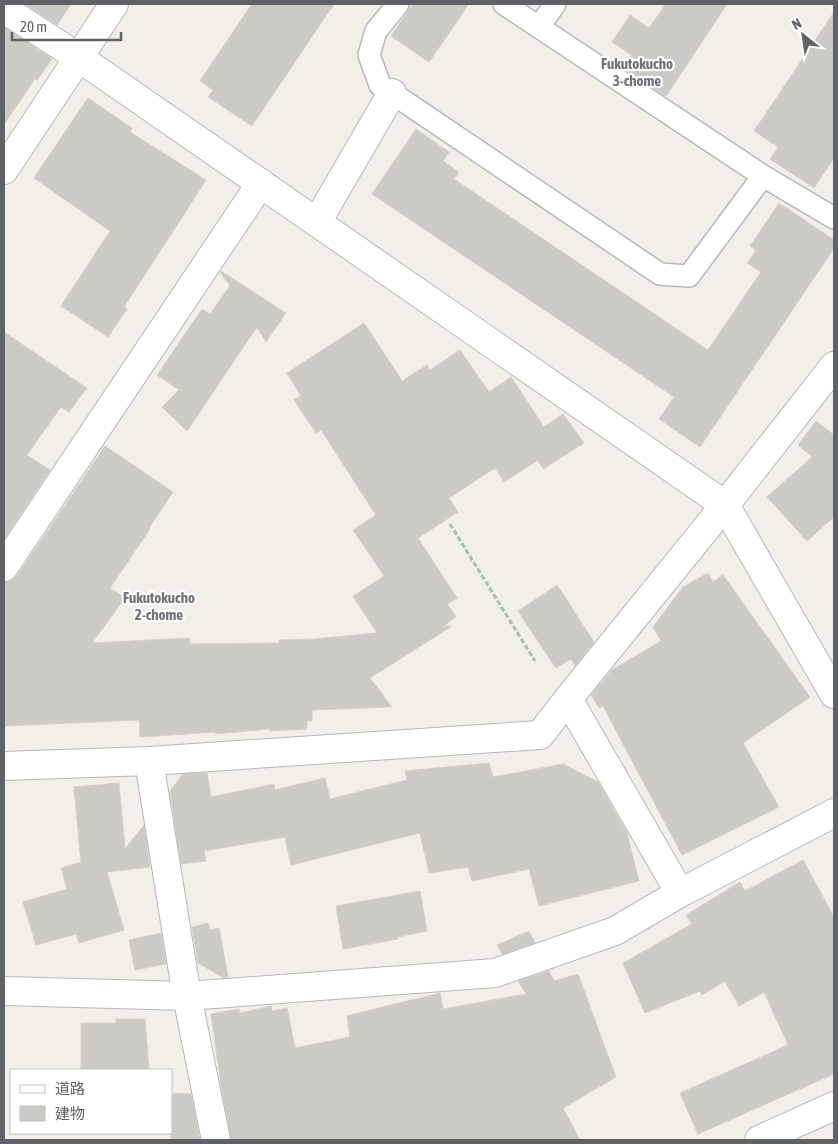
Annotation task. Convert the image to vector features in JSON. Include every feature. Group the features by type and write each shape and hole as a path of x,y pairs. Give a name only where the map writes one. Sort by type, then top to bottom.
{"street":[{"path":"4,170 114,4"},
{"path":"4,9 78,57 725,505 834,694"},
{"path":"317,222 392,93"},
{"path":"4,567 261,183"},
{"path":"4,766 149,761 540,735 834,366"},
{"path":"568,699 680,893"},
{"path":"149,761 188,996 216,1140"},
{"path":"4,992 188,996 495,973 615,931 680,893 834,813"},
{"path":"759,1140 834,1106"}],"lane":[{"path":"398,4 376,31 369,54 380,85 660,274 689,276 763,176"},
{"path":"504,4 763,176 834,218"},
{"path":"539,27 555,4"}],"path":[{"path":"450,524 535,660"}],"building":[{"path":"25,4 71,4 57,25"},
{"path":"252,4 334,4 252,126 208,97 213,90 200,81"},
{"path":"413,4 469,4 429,62 391,36"},
{"path":"666,4 727,4 666,96 625,69 632,55 612,42 630,15 649,28"},
{"path":"834,12 834,158 814,188 770,159 778,147 754,131"},
{"path":"4,27 52,59 37,80 35,79 4,124"},
{"path":"88,98 132,128 130,132 206,180 124,307 127,309 108,337 61,306 110,231 34,178"},
{"path":"416,129 449,152 443,161 459,172 454,179 708,350 761,272 747,263 756,251 750,246 779,203 834,240 834,248 700,447 659,419 674,397 372,194"},
{"path":"221,271 286,313 266,342 257,327 187,431 162,407 179,390 157,375 202,309 210,314 230,286"},
{"path":"364,323 402,381 427,365 430,370 460,350 489,392 511,377 544,427 563,414 584,443 543,469 538,460 504,482 495,468 449,498 458,512 418,538 457,598 447,604 456,617 442,627 452,626 370,678 392,707 312,710 312,721 307,721 307,729 271,731 270,729 215,734 216,732 140,737 139,720 4,726 4,582 11,581 17,576 105,446 173,492 110,588 125,598 92,643 189,638 190,644 280,643 279,640 377,633 353,596 384,576 353,530 376,515 321,430 316,433 294,400 301,396 287,373"},
{"path":"4,332 87,388 69,412 61,407 27,455 50,470 4,539"},
{"path":"816,421 834,435 834,517 807,541 767,497 812,457 798,445"},
{"path":"708,573 713,582 723,575 810,697 743,743 779,807 682,855 603,706 599,708 591,695 612,670 661,641 653,627 683,587"},
{"path":"557,585 594,642 575,666 571,659 556,668 518,611"},
{"path":"489,763 493,777 563,764 598,782 627,833 639,881 539,906 529,869 472,881 468,867 429,873 420,833 291,865 285,837 204,851 206,861 181,864 170,791 183,774 207,773 211,797 274,784 275,790 325,778 330,799 407,780 405,771"},
{"path":"119,783 125,849 144,825 150,867 107,872 124,930 79,943 76,934 36,945 23,902 67,889 61,868 81,862 74,787"},
{"path":"803,860 834,917 834,1074 698,1134 680,1093 788,1045 764,992 739,1006 725,981 702,995 700,991 645,1013 623,963 692,924 686,915 740,882 745,891"},
{"path":"420,891 427,931 397,937 398,939 343,949 336,906"},
{"path":"208,923 210,930 219,928 228,977 224,978 198,963 192,927"},
{"path":"529,931 535,943 502,954 497,945"},
{"path":"161,933 166,964 135,970 129,940"},
{"path":"549,971 554,981 578,974 616,1077 563,1108 580,1140 231,1140 211,1014 239,1009 240,1013 271,1006 272,1011 287,1008 295,1048 350,1037 347,1016 440,993 443,1009 526,994 518,981"},
{"path":"116,1019 145,1019 149,1069 81,1069 81,1023 116,1023"},
{"path":"172,1093 191,1094 200,1140 171,1140"}],"district":[{"name":"Fukutokucho 3-chome","path":"637,72"},
{"name":"Fukutokucho 2-chome","path":"159,606"}]}
